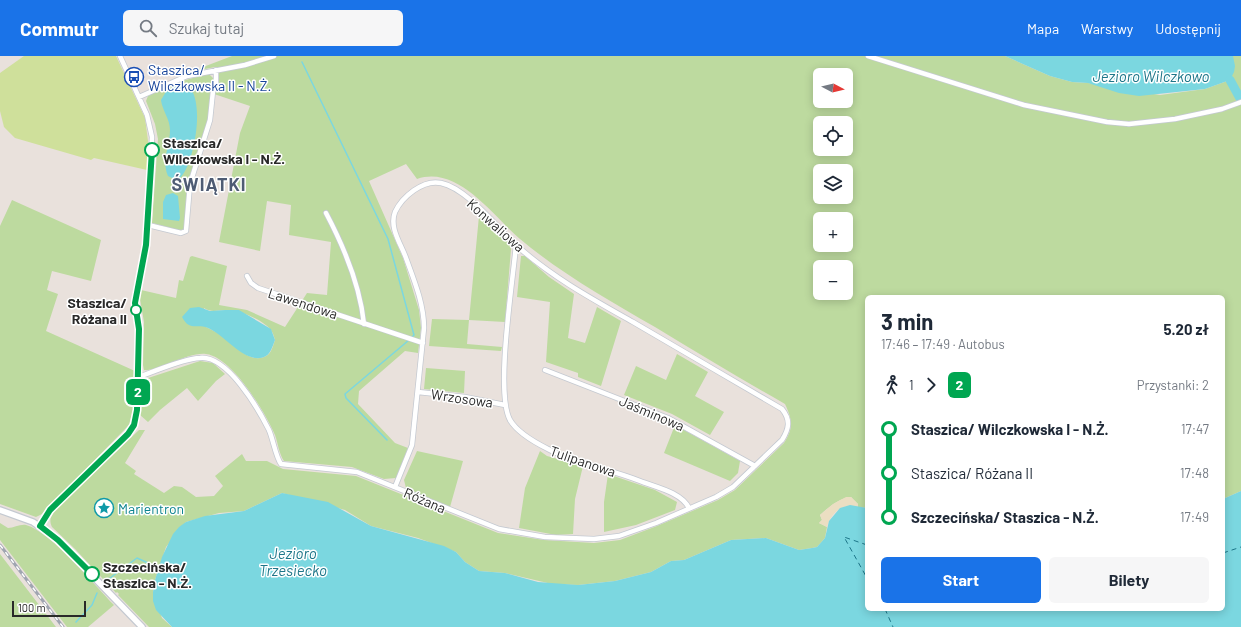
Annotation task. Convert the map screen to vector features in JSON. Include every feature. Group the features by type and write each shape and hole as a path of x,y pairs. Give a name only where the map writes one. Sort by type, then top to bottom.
{"street":[{"path":"40,526 50,510 132,428 137,415 139,329 135,298 145,253 148,225 152,137 151,126 120,56"},
{"path":"139,97 187,76 245,65 274,56"},
{"path":"868,56 1024,105 1107,122 1129,124 1159,122 1200,114 1239,103"},
{"path":"148,225 181,233 186,231 190,184 210,120 216,70"},
{"name":"Konwaliowa","path":"395,487 412,445 424,323 423,309 394,224 396,210 404,200 412,192 427,183 434,182 447,185 467,198 516,245 573,287 782,409 786,414 789,423 787,433 755,466"},
{"name":"Lawendowa","path":"326,213 346,252 363,313 364,324"},
{"name":"Tulipanowa","path":"516,245 505,359 505,405 507,413 515,426 545,448 624,475 669,493 683,500 690,508"},
{"name":"Lawendowa","path":"247,276 251,283 258,288 423,343"},
{"name":"Różana","path":"138,377 196,358 211,359 226,369 255,406 271,435 278,459 282,464 352,471 395,487 491,527 545,537 594,539 619,536 716,497 733,487 755,466"},
{"name":"Jaśminowa","path":"545,370 668,418 755,466"},
{"name":"Wrzosowa","path":"418,392 465,397 505,405"},
{"path":"0,510 16,514 40,526 58,540 142,627"}],"green space":[{"path":"24,56 116,56 145,118 148,141 147,170 94,158 91,160 15,138 4,127 0,111 0,73"},
{"path":"232,56 1005,56 1050,76 1072,82 1088,83 1160,95 1205,89 1230,80 1233,56 1241,56 1241,491 1225,498 1225,295 865,295 865,508 858,507 858,504 851,497 842,499 831,506 820,515 822,520 819,523 827,527 825,538 817,547 799,550 766,538 731,540 684,560 671,561 651,572 615,581 578,585 552,584 505,573 479,571 465,562 456,552 418,538 371,526 345,510 282,493 244,511 219,513 186,522 166,547 155,580 153,592 162,618 172,627 149,627 118,595 119,594 117,592 116,593 52,527 50,522 52,515 57,508 139,430 145,430 125,463 136,471 134,474 164,493 174,486 182,487 196,497 214,496 223,486 215,476 242,454 246,461 267,461 283,469 356,476 498,533 544,540 594,543 620,540 718,500 735,490 784,443 791,428 789,414 785,404 603,297 552,264 520,239 486,206 460,186 446,179 432,177 417,179 406,164 369,181 403,258 419,310 421,328 418,353 405,351 359,391 358,404 395,443 408,448 396,478 384,479 352,467 284,461 275,435 256,400 237,375 216,357 206,354 198,354 150,370 144,370 143,365 144,322 140,299 141,290 176,298 179,280 183,281 190,257 192,256 227,266 219,305 247,310 285,327 307,293 327,295 331,242 289,235 291,205 267,201 260,251 219,242 240,133 250,106 214,94 218,77 215,67 190,72","holes":["204,308 212,311 236,311 255,318 266,325 272,332 275,340 272,350 268,355 260,358 248,356 223,336 206,327"]},
{"path":"209,74 214,79 211,91 208,120 187,184 184,229 182,231 152,223 158,139 155,124 146,101 148,96 162,89 185,80"},
{"path":"12,200 101,240 91,281 52,271 47,290 58,294 46,331 135,371 133,409 129,425 42,514 36,517 0,504 0,226"},
{"path":"479,216 508,241 511,249 505,322 469,320"},
{"path":"521,256 525,256 549,277 574,294 568,338 585,343 597,307 621,321 601,386 578,377 578,373 546,362 550,302 517,297"},
{"path":"432,319 469,320 467,344 502,347 501,351 429,346"},
{"path":"677,354 708,372 695,396 724,412 710,435 672,414 624,395 636,366 666,380"},
{"path":"200,361 213,363 225,374 216,381 198,401 187,388 148,422 140,415 142,380"},
{"path":"426,368 465,371 464,393 424,389"},
{"path":"675,425 740,461 738,473 730,481 664,453"},
{"path":"417,451 463,461 450,507 406,488 404,480"},
{"path":"540,451 547,456 583,466 575,499 573,534 556,535 519,528 525,488"},
{"path":"608,474 655,490 677,502 675,510 636,525 604,532 604,502"},
{"path":"0,523 8,528 26,525 48,538 72,560 114,605 88,627 67,627 0,540"},
{"path":"0,554 56,627 0,627"}],"sand":[{"path":"846,497 851,497 858,504 858,507 847,506 838,510 831,517 827,527 819,523 822,520 820,515 833,504"}],"water":[{"name":"Jezioro Wilczkowo","path":"1005,56 1233,56 1235,66 1230,80 1205,89 1139,96 1119,93 1088,83 1072,82 1050,76"},
{"path":"181,83 190,87 195,97 197,127 190,158 185,170 180,178 174,179 168,176 165,164 170,130 169,122 161,100 167,90"},
{"path":"173,193 178,196 179,221 163,219 163,202 166,195"},
{"path":"199,307 210,311 239,310 271,329 275,340 271,351 266,356 259,358 251,357 244,354 214,331 204,327 191,326 185,322 182,317 190,308"},
{"name":"Jezioro Trzesiecko","path":"1241,491 1241,627 172,627 156,610 153,601 155,580 162,557 173,534 179,527 186,522 205,516 244,511 282,493 328,502 371,526 444,546 456,552 465,562 479,571 505,573 538,582 578,585 615,581 651,572 671,561 684,560 731,540 766,538 799,550 817,547 825,538 829,521 840,508 850,505 865,508 865,611 1225,611 1225,498"}],"waterway":[{"path":"302,62 388,239 414,335 412,337"},
{"path":"1230,80 1241,100"},
{"path":"387,440 346,398 345,394 409,340"},
{"path":"110,578 137,558 159,568"},
{"path":"76,622 92,605 97,593"}],"ferry route":[{"path":"865,544 844,537 865,574"},
{"path":"1225,552 1241,547"},
{"path":"886,611 893,627"}],"railway":[{"path":"0,545 63,627"}],"bus line":[{"name":"2","path":"92,574 58,540 40,526 50,510 128,434 137,415 139,325 135,307 135,298 146,245 152,150"}],"place":[{"name":"Staszica/ Wilczkowska II - N.Ż.","path":"134,77"},
{"name":"Staszica/ Wilczkowska I - N.Ż.","path":"152,150"},
{"name":"Staszica/ Różana II","path":"136,310"},
{"name":"Marientron","path":"104,508"},
{"name":"Szczecińska/ Staszica - N.Ż.","path":"92,574"}],"district":[{"name":"ŚWIĄTKI","path":"209,184"}]}
